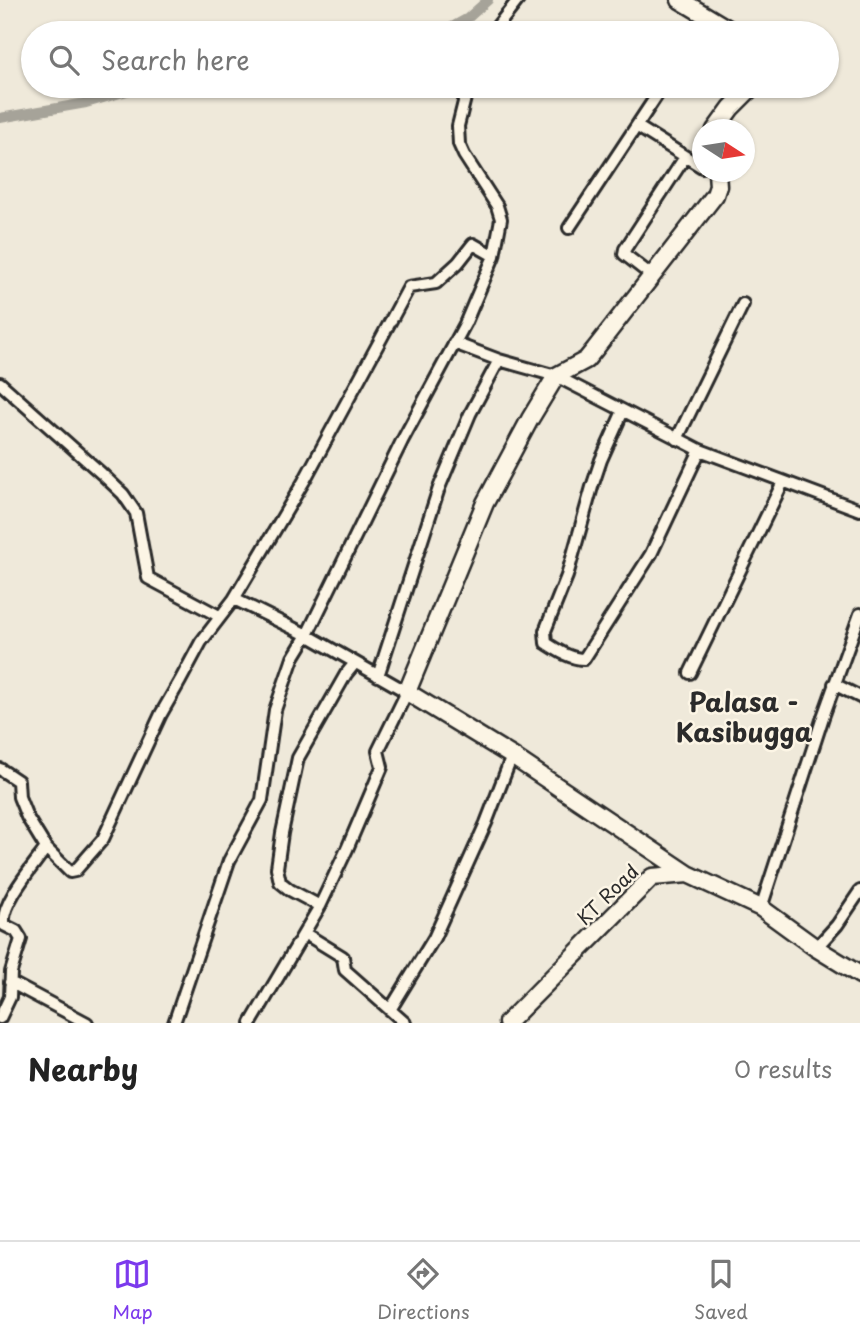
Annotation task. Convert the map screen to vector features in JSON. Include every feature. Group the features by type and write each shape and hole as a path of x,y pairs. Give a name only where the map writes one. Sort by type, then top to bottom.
{"main road":[{"path":"680,0 715,21"},
{"path":"723,119 741,98"},
{"path":"688,874 512,756 407,692 485,503 530,419 556,376 586,359 595,349 715,195 715,182"},
{"name":"KT Road","path":"507,1023 652,877 688,874 761,908 816,948 860,975"}],"street":[{"path":"501,21 518,0"},
{"path":"174,1023 229,861 262,800 275,710 293,658 454,343 494,256 501,219 497,206 459,144 458,126 465,98"},
{"path":"569,228 656,98"},
{"path":"638,127 692,161"},
{"path":"651,275 624,254 625,248 685,157"},
{"path":"0,769 18,781 22,806 46,848 70,872 75,871 103,839 161,714 201,642 234,598 304,481 409,287 436,283 458,263 473,244 494,256"},
{"path":"677,439 743,304"},
{"path":"454,343 556,376 700,450 860,510"},
{"path":"378,676 439,488 470,414 499,359"},
{"path":"0,383 103,474 132,505 148,579 219,616"},
{"path":"623,411 601,460 567,576 545,631 546,643 559,651 578,659 584,659 589,652 651,554 700,450"},
{"path":"690,673 783,482"},
{"path":"234,598 307,635 407,692 378,751 382,766 347,849 320,905 251,1023"},
{"path":"761,908 834,684 856,639 860,614"},
{"path":"320,905 290,890 280,881 277,867 293,775 303,747 355,663"},
{"path":"834,684 860,696"},
{"path":"390,1010 434,938 486,823 512,756"},
{"path":"0,1018 10,997 10,982 20,939 16,931 5,925 2,918 21,881 46,848"},
{"path":"816,948 837,925 860,891"},
{"path":"304,933 343,957 345,970 405,1023"},
{"path":"10,982 87,1023"}],"waterway":[{"path":"463,21 488,0"},
{"path":"0,118 103,98"}],"district":[{"name":"Palasa - Kasibugga","path":"744,716"}]}
